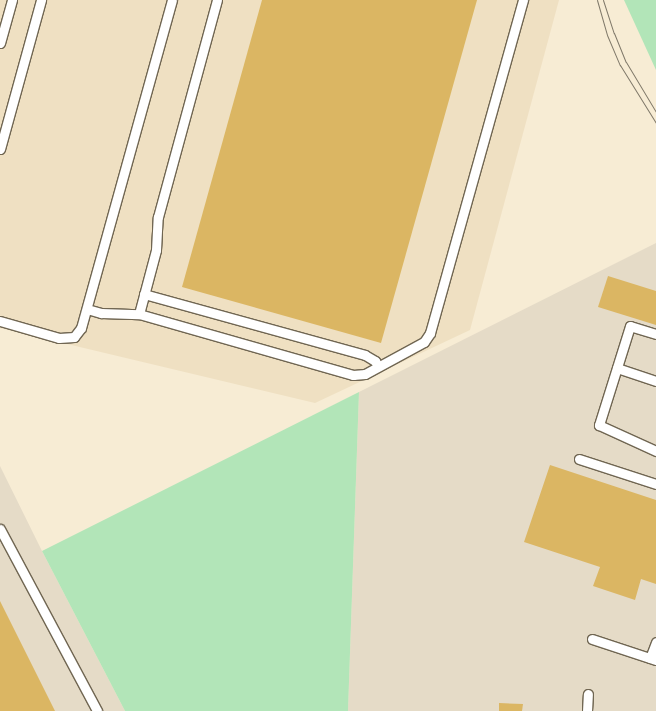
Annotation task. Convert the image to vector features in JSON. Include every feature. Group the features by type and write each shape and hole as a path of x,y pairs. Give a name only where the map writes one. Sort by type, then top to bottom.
{"street":[{"path":"0,43 12,0"},
{"path":"0,149 41,0"},
{"path":"0,321 59,338 74,337 81,328 172,0"},
{"path":"138,314 156,250 158,217 217,0"},
{"path":"87,309 101,314 138,314 338,372 353,375 365,374 424,342 430,333 524,0"},
{"path":"144,294 365,355 375,361 378,366"},
{"path":"656,334 630,326 600,425 656,451"},
{"path":"617,368 656,381"},
{"path":"579,459 656,484"},
{"path":"0,529 97,711"},
{"path":"592,639 653,659 656,642"},
{"path":"587,711 588,694"}],"shaded area":[{"path":"0,0 559,0 470,330 315,403 0,328"},
{"path":"656,243 656,711 348,711 359,392"},
{"path":"0,466 42,551 125,711 0,711"}],"green space":[{"path":"624,0 656,0 656,70"},
{"path":"359,392 348,711 125,711 42,551"}],"building":[{"path":"262,0 477,0 381,343 182,287"},
{"path":"608,276 656,291 656,325 598,307"},
{"path":"550,465 656,500 656,584 641,579 635,600 593,586 600,567 524,542"},
{"path":"0,601 55,711 0,711"},
{"path":"499,703 523,704 522,711 499,711"}],"tram line":[{"path":"597,0 607,35 620,65 656,123"},
{"path":"603,0 626,62 656,112"}]}
